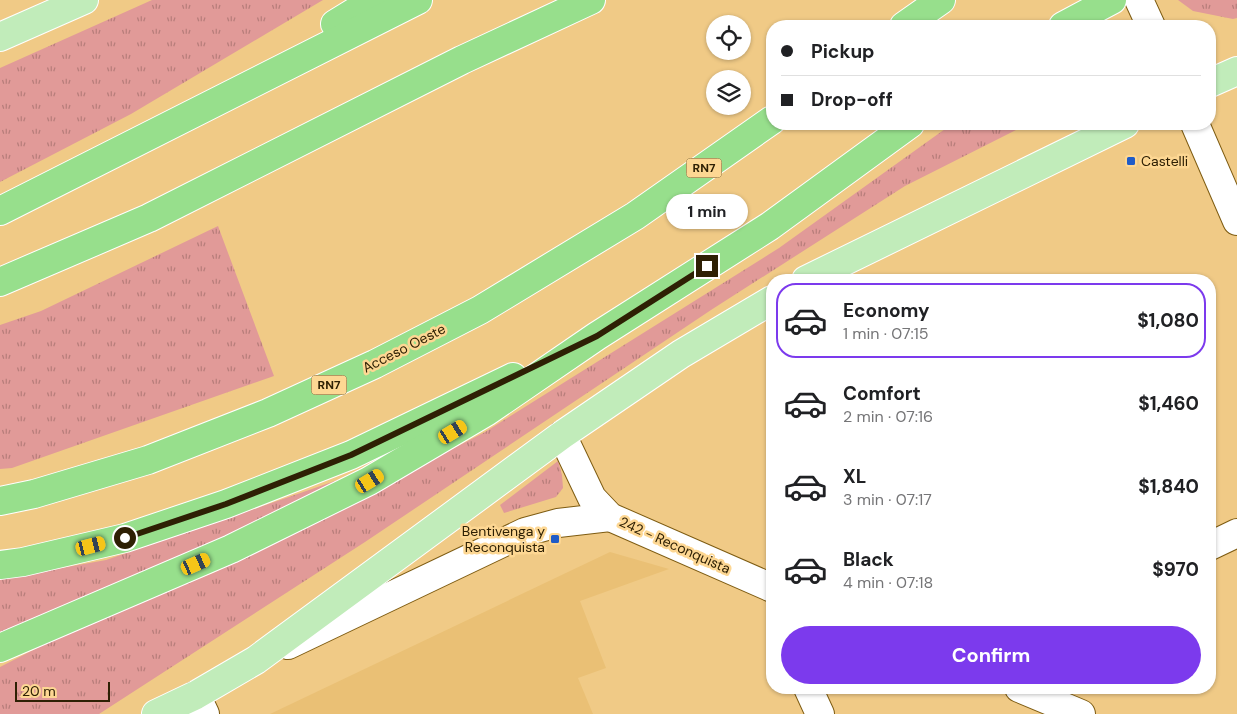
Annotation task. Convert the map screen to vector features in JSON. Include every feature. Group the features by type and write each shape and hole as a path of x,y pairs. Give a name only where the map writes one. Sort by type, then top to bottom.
{"highway":[{"path":"135,143 374,0"},
{"path":"0,211 418,0"},
{"path":"0,282 149,218 462,60 591,0"},
{"path":"913,20 941,0"},
{"path":"1074,20 1112,0"},
{"name":"Acceso Oeste","path":"0,501 34,494 148,460 268,413 375,364 480,310 635,216 766,124"},
{"path":"0,648 231,549 370,481 486,412 597,336 770,226 902,130"},
{"path":"0,566 125,538 235,501 351,455 597,336"}],"main road":[{"path":"0,37 84,0"},
{"path":"1216,80 1237,71"},
{"path":"818,274 1113,130"},
{"path":"156,714 200,704 256,660 562,435 681,354 766,304"}],"street":[{"path":"1139,0 1148,20"},
{"path":"1198,130 1237,221"},
{"name":"242 - Reconquista","path":"562,435 592,498 610,516 766,585"},
{"path":"256,660 525,532 558,522 610,516"},
{"path":"1216,543 1237,533"},
{"path":"811,694 820,714"},
{"path":"1033,694 1081,714"}],"shaded area":[{"path":"610,552 669,569 580,601 606,668 578,678 593,714 270,714"}],"green space":[{"path":"152,0 323,0 131,114 0,182 0,68"},
{"path":"1178,0 1237,0 1237,18 1233,19 1193,11"},
{"path":"944,130 1016,130 905,186 766,274 365,542 99,714 0,714 0,667 78,627 213,573 485,432 779,248"},
{"path":"218,226 274,376 12,468 0,469 0,325 41,311"},
{"path":"558,461 563,488 556,497 504,513 500,505"},
{"path":"364,471 279,517 0,638 0,579 106,560"}],"place":[{"name":"Castelli","path":"1131,161"},
{"name":"Bentivenga y Reconquista","path":"555,539"}],"route":[{"path":"125,538 226,504 351,455 597,336 707,266"}]}
